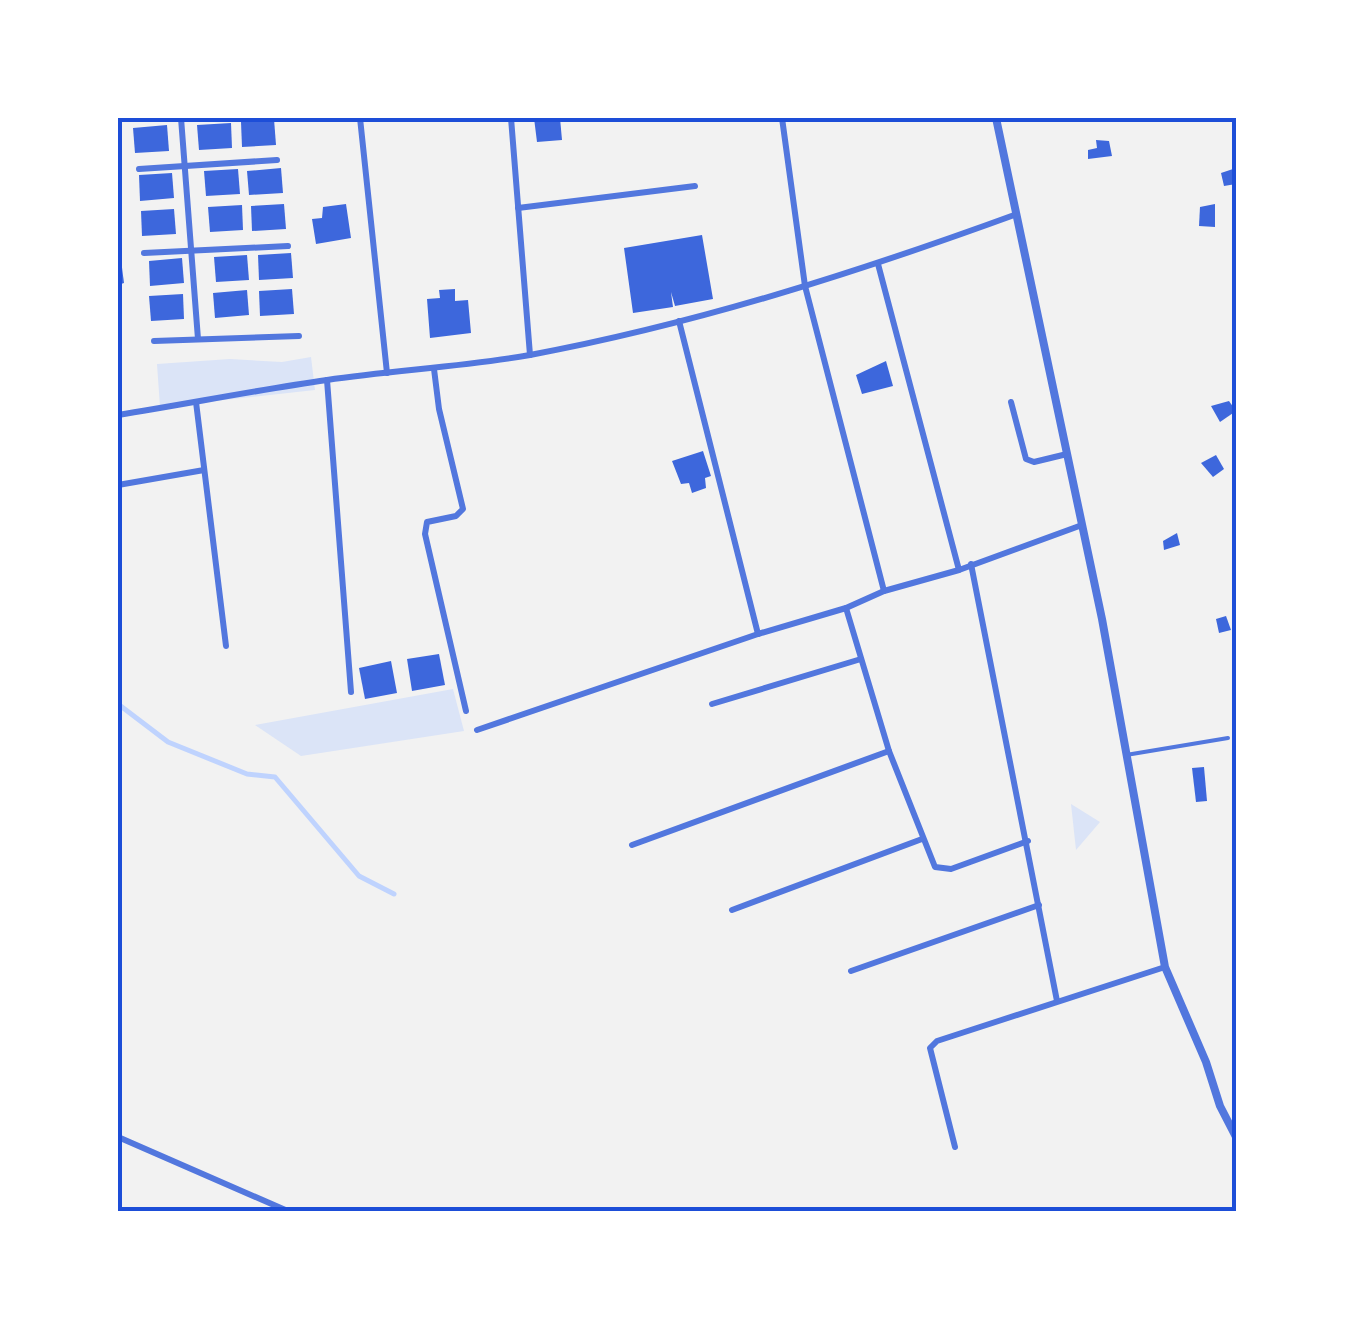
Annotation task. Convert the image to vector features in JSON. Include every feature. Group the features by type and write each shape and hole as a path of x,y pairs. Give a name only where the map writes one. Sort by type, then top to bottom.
{"street":[{"path":"181,118 198,339"},
{"path":"360,118 387,373"},
{"path":"511,118 530,354"},
{"path":"782,118 805,286 884,592"},
{"path":"996,118 1082,524 1165,968 1236,1137"},
{"path":"139,169 277,160"},
{"path":"518,208 695,186"},
{"path":"118,415 327,380 530,354 679,321 878,264 1018,213"},
{"path":"144,253 288,246"},
{"path":"878,264 959,570"},
{"path":"679,321 758,634"},
{"path":"154,341 299,336"},
{"path":"434,369 439,410 462,509 456,516 427,522 425,534 466,711"},
{"path":"327,380 351,692"},
{"path":"196,402 226,646"},
{"path":"1011,402 1026,459 1034,462 1067,454"},
{"path":"118,486 204,470"},
{"path":"477,730 959,570 1082,524"},
{"path":"971,564 1028,841 1056,1001"},
{"path":"846,608 889,751 935,867 950,869 1028,841"},
{"path":"712,704 861,659"},
{"path":"632,845 889,751"},
{"path":"732,910 922,839"},
{"path":"851,971 1039,904"},
{"path":"955,1147 930,1048 937,1041 1165,968"},
{"path":"118,1137 290,1212"}],"lane":[{"path":"1126,755 1228,738"}],"shaded area":[{"path":"311,357 315,390 160,407 157,364 230,359 282,362"},
{"path":"453,689 464,731 301,756 255,725"},
{"path":"1071,804 1100,822 1076,850"}],"building":[{"path":"534,118 560,118 562,140 537,142"},
{"path":"274,119 276,145 242,147 241,122"},
{"path":"231,123 232,148 199,150 197,125"},
{"path":"167,125 169,151 135,153 133,128"},
{"path":"1096,140 1109,141 1112,156 1088,159 1088,150 1097,148"},
{"path":"281,168 283,193 249,195 247,171"},
{"path":"1236,168 1236,184 1224,186 1221,173"},
{"path":"238,169 240,194 206,196 204,171"},
{"path":"172,173 174,198 140,201 139,175"},
{"path":"284,204 286,229 252,231 251,206"},
{"path":"346,204 351,238 316,244 312,219 322,218 323,207"},
{"path":"1215,204 1215,227 1199,226 1200,207"},
{"path":"242,205 243,230 210,232 208,207"},
{"path":"174,209 176,234 142,236 141,211"},
{"path":"702,235 713,299 675,306 671,292 673,307 633,313 624,248"},
{"path":"291,253 293,278 259,280 258,255"},
{"path":"247,255 249,280 216,282 214,257"},
{"path":"182,258 184,283 150,286 149,261"},
{"path":"121,260 124,283 118,285 118,261"},
{"path":"292,289 294,314 260,316 259,291"},
{"path":"455,289 455,301 468,300 471,333 430,338 427,299 440,298 439,290"},
{"path":"247,290 249,315 215,318 213,293"},
{"path":"183,294 184,319 151,321 149,296"},
{"path":"886,361 893,386 862,394 856,375"},
{"path":"1229,401 1236,411 1220,422 1211,406"},
{"path":"703,451 711,476 705,478 706,488 692,493 689,483 681,484 672,461"},
{"path":"1216,455 1224,469 1213,477 1201,463"},
{"path":"1177,533 1180,545 1164,550 1163,541"},
{"path":"1226,616 1231,630 1219,633 1216,619"},
{"path":"439,654 445,685 412,691 407,659"},
{"path":"391,661 397,693 365,699 359,668"},
{"path":"1204,767 1207,801 1196,802 1192,768"}],"waterway":[{"path":"118,704 168,742 247,774 275,777 359,876 394,894"}]}
